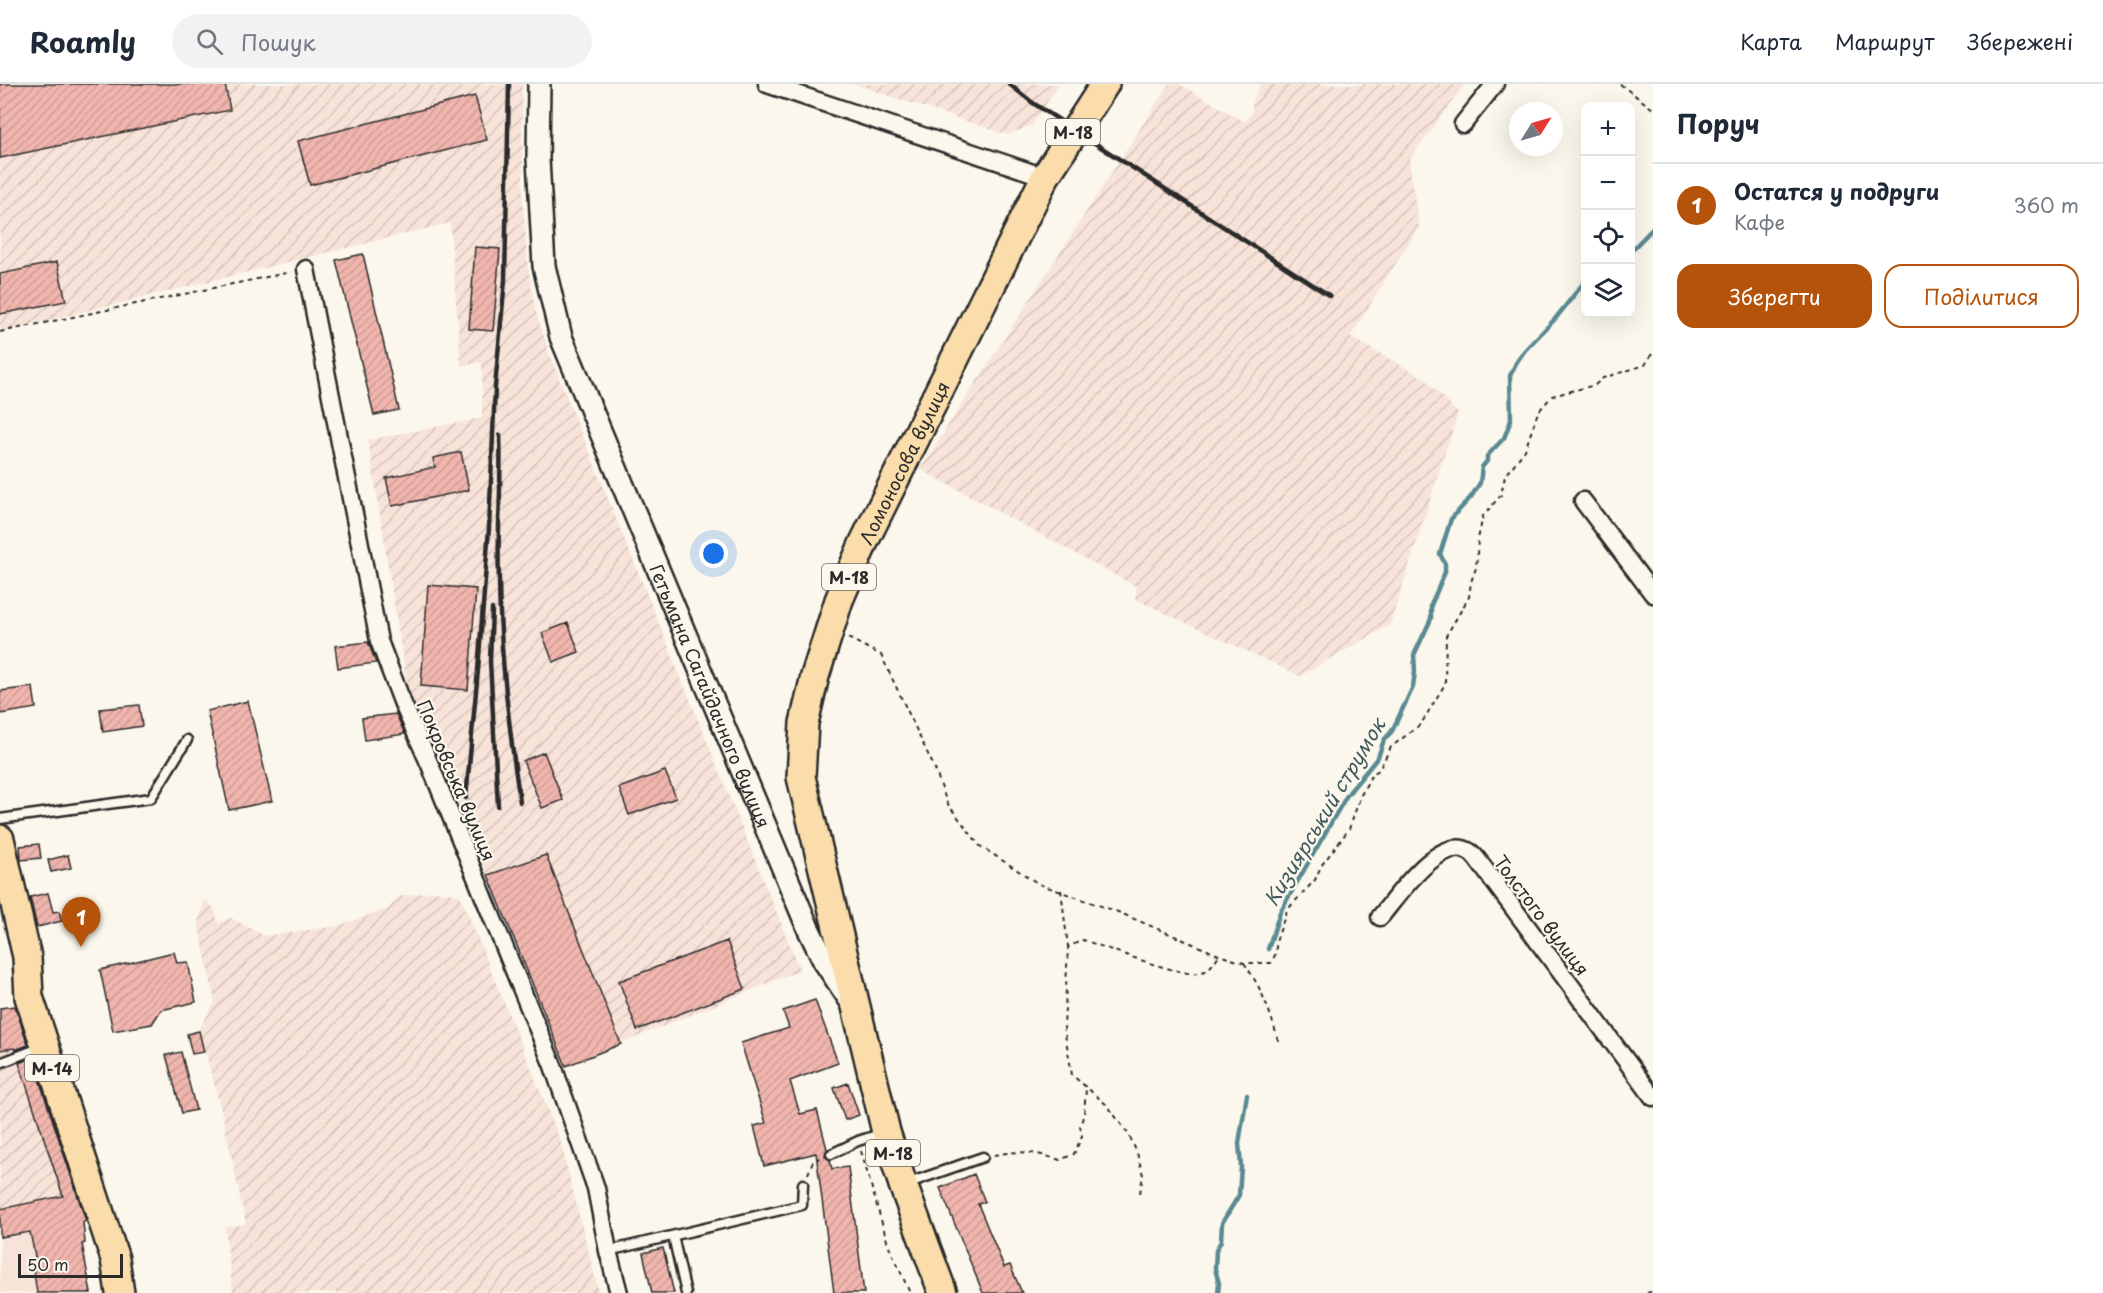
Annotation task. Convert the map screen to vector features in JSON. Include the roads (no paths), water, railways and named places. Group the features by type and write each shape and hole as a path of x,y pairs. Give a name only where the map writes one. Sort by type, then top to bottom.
{"highway":[{"name":"Ломоносова вулиця","path":"856,1008 801,777 804,723 814,676 839,600 864,542 1045,177 1101,85"},
{"name":"М-14","path":"0,838 27,957 29,997 115,1259 120,1293"},
{"name":"Гетьмана Сагайдачного вулиця","path":"856,1008 886,1132 943,1293"}],"street":[{"name":"Гетьмана Сагайдачного вулиця","path":"538,84 538,159 544,266 561,337 808,928 825,961 856,1008"},
{"path":"767,84 1045,177"},
{"path":"1463,124 1495,84"},
{"name":"Покровська вулиця","path":"306,269 379,641 554,1066 596,1188 619,1293"},
{"path":"1583,501 1652,591"},
{"name":"Толстого вулиця","path":"1380,917 1432,857 1453,848 1470,852 1653,1097"}],"lane":[{"path":"0,819 151,798 187,740"},
{"path":"0,1063 45,1046"},
{"path":"831,1154 858,1141 886,1132"},
{"path":"903,1185 983,1157"},
{"path":"608,1251 802,1204 803,1185"},
{"path":"673,1236 686,1293"}],"waterway":[{"name":"Кизиярський струмок","path":"1635,247 1653,228"},
{"name":"Кизиярський струмок","path":"1268,949 1280,912 1347,795 1378,757 1384,740 1392,731 1413,687 1414,655 1431,619 1431,605 1445,572 1445,564 1440,554 1451,519 1471,497 1480,483 1482,467 1487,461 1487,456 1504,438 1511,420 1510,376 1516,363 1581,286"},
{"name":"Кизиярський струмок","path":"1218,1293 1219,1283 1215,1269 1216,1250 1221,1241 1222,1223 1239,1195 1241,1167 1239,1143 1247,1095"}],"railway":[{"path":"466,798 489,528 495,387 505,280 509,84"},
{"path":"1009,84 1033,103 1330,296"},
{"path":"500,435 501,636 520,802"},
{"path":"492,609 490,661 498,806"}],"place":[{"name":"Остатся у подруги","path":"81,947"}]}
